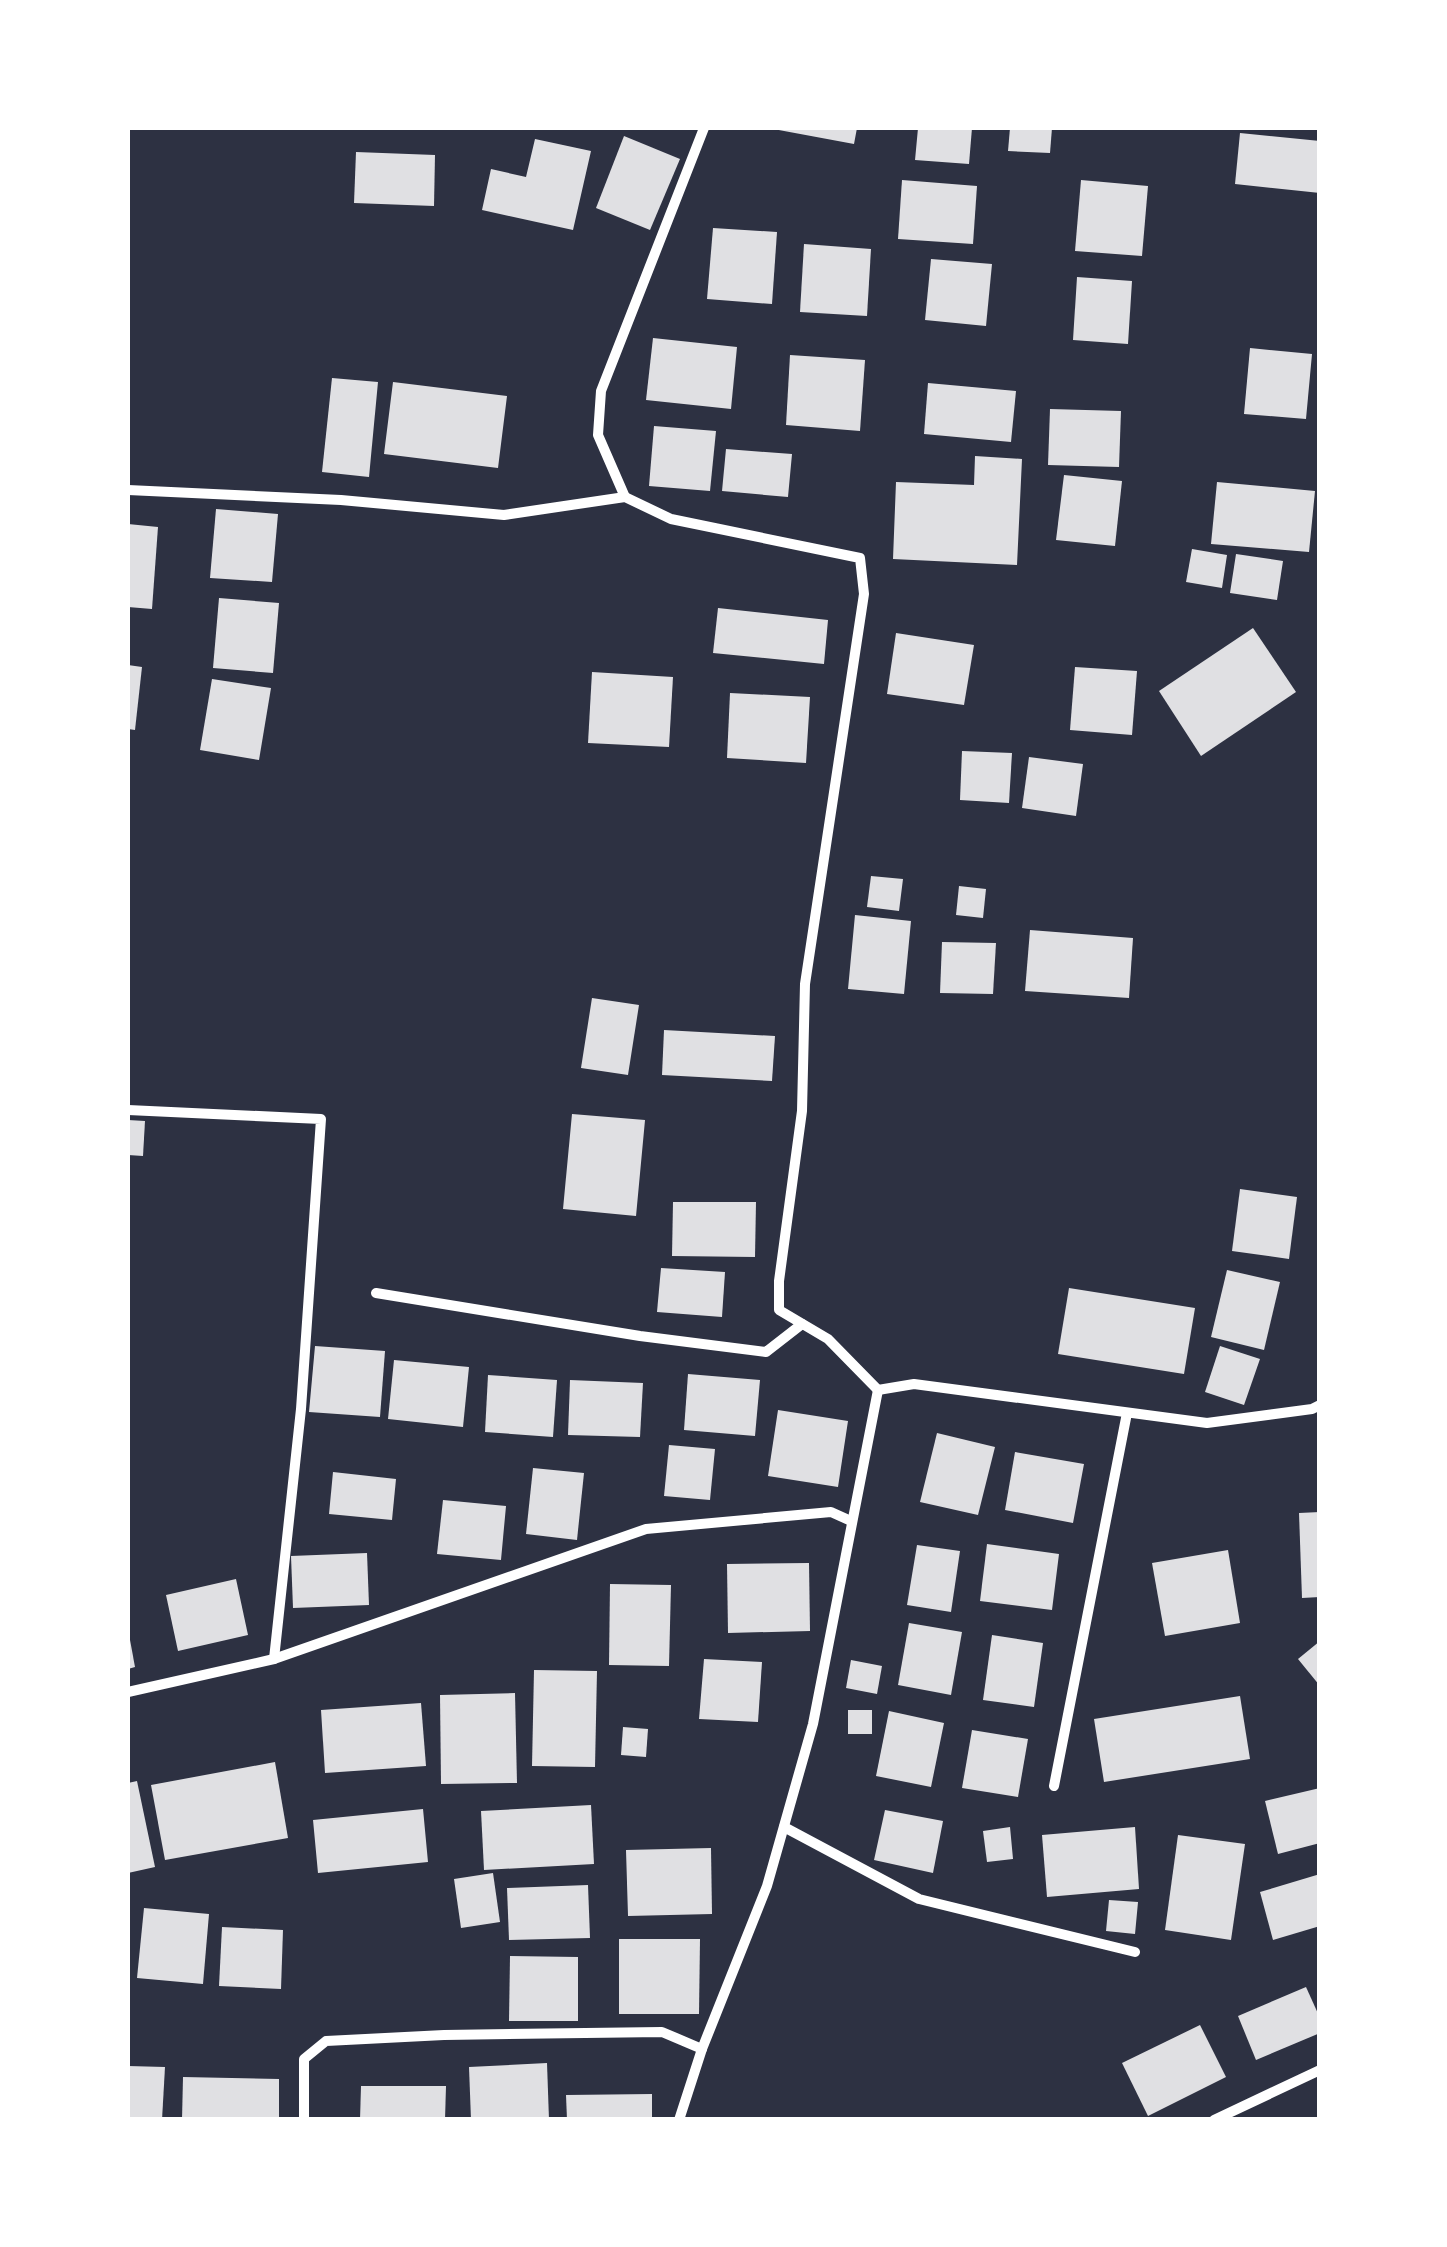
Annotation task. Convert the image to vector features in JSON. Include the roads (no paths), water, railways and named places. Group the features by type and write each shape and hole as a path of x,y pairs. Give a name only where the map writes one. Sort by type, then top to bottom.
{"street":[{"path":"625,497 598,435 602,392 704,128"},
{"path":"128,490 341,500 504,514 625,497 671,519 860,558 864,594 804,984 802,1111 778,1281 779,1310 828,1339 878,1390"},
{"path":"128,1110 320,1119 300,1409 274,1660"},
{"path":"376,1293 640,1336 766,1352 802,1324"},
{"path":"878,1390 914,1384 1207,1424 1312,1409 1320,1404"},
{"path":"679,2120 702,2049 767,1886 813,1724 878,1390"},
{"path":"1054,1786 1127,1413"},
{"path":"128,1692 274,1660 646,1528 831,1512 851,1520"},
{"path":"784,1827 919,1899 1136,1952"},
{"path":"304,2120 304,2058 326,2041 662,2032 702,2049"},
{"path":"1214,2120 1320,2070"}]}
